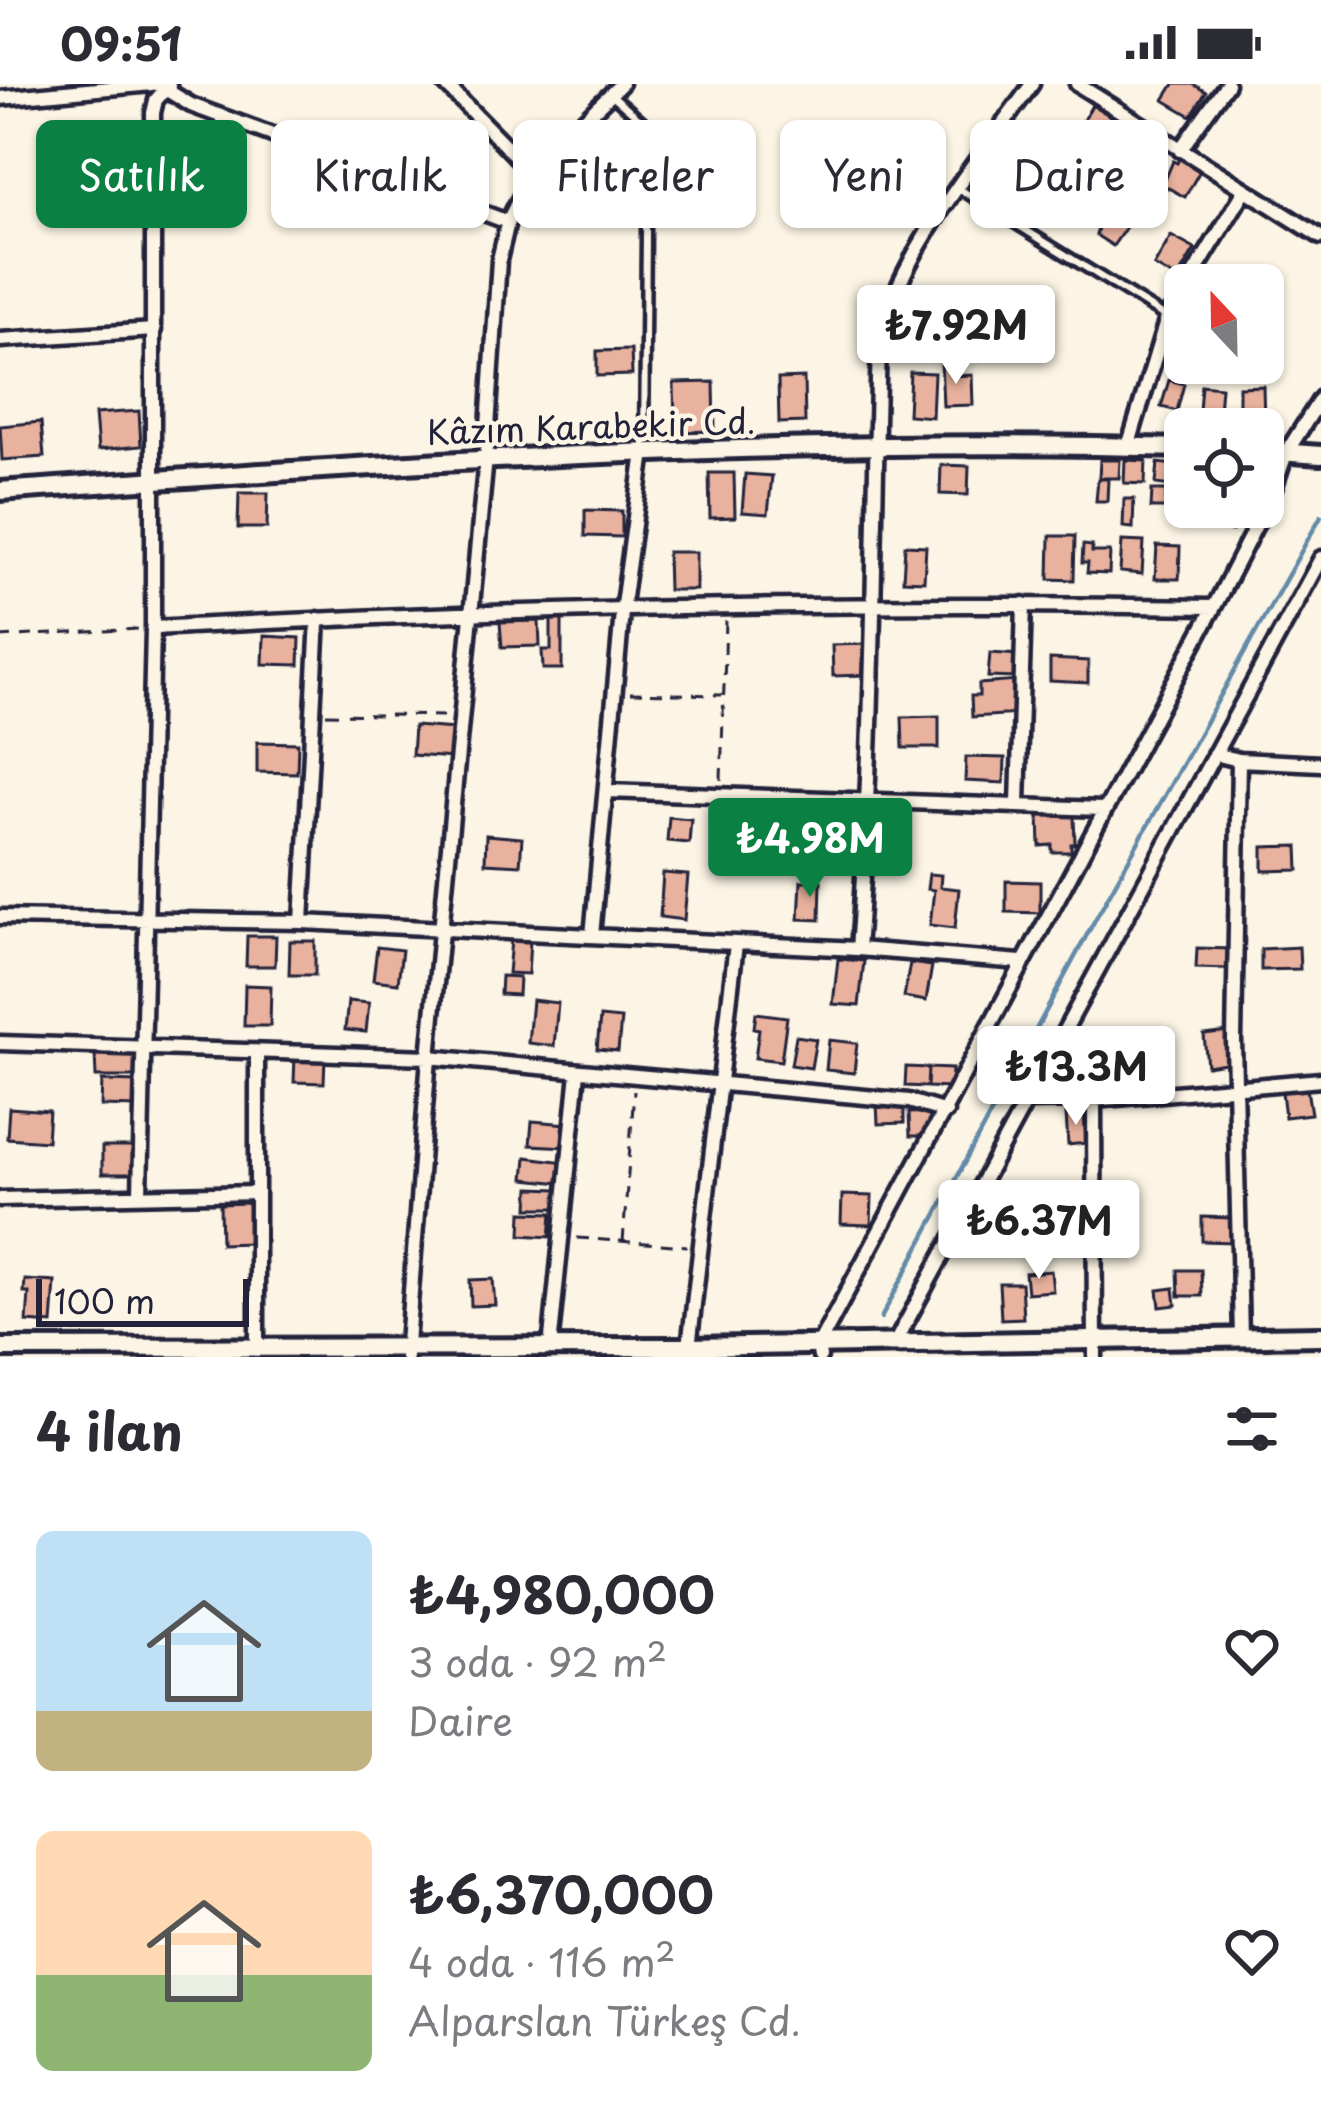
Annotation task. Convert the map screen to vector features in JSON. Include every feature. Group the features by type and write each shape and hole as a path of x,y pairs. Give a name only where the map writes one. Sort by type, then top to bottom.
{"street":[{"path":"445,84 513,154"},
{"path":"858,949 870,799 876,444 884,319 904,275 958,188 1032,84"},
{"path":"1077,84 1321,238"},
{"path":"1180,150 1228,84"},
{"path":"0,98 161,85 191,104 508,222"},
{"path":"140,1194 153,628 153,113 161,85"},
{"path":"585,120 616,89"},
{"path":"1199,264 1244,191"},
{"path":"406,1353 486,458 499,260 513,212"},
{"path":"1128,447 1164,327"},
{"path":"0,340 154,329"},
{"path":"819,1351 870,1245 946,1112 1102,809 1214,607 1273,492 1286,453 1321,398"},
{"name":"Kâzım Karabekir Cd.","path":"0,491 644,452 876,444 1164,448"},
{"path":"592,937 622,612 644,452"},
{"path":"1286,453 1321,455"},
{"path":"895,1343 1321,558"},
{"path":"1018,804 1024,604"},
{"path":"153,628 318,619 872,605 1214,607"},
{"path":"302,922 318,619"},
{"path":"1214,754 1239,760 1321,764"},
{"path":"1221,1357 1232,1337 1239,760"},
{"path":"608,790 1102,809"},
{"path":"0,917 302,922 858,949 1021,962"},
{"path":"688,1347 736,944"},
{"path":"0,1043 429,1058 909,1101 946,1112"},
{"path":"257,1054 257,1348"},
{"path":"551,1353 578,1072"},
{"path":"1023,1101 1094,1100 1321,1080"},
{"path":"1094,1100 1094,1349"},
{"path":"0,1198 256,1193"},
{"path":"0,1348 551,1353 668,1352 688,1347 819,1351 895,1343 936,1350 1094,1349 1232,1337 1321,1336"}],"lane":[{"path":"616,89 646,125 644,452"},
{"path":"958,188 1164,316"}],"path":[{"path":"721,794 726,609"},
{"path":"0,637 153,628"},
{"path":"615,693 724,695"},
{"path":"313,714 461,716"},
{"path":"623,1242 634,1077"},
{"path":"560,1237 700,1246"}],"building":[{"path":"1174,84 1193,84 1206,92 1191,116 1164,100"},
{"path":"1092,105 1114,118 1113,120 1084,120"},
{"path":"1180,157 1201,169 1185,197 1168,188 1168,173 1173,161 1177,163"},
{"path":"1098,228 1125,228 1113,246 1096,235"},
{"path":"1171,236 1195,249 1186,264 1164,264 1164,272 1154,266"},
{"path":"982,306 983,342 958,343 956,307"},
{"path":"631,350 632,375 597,376 597,351"},
{"path":"951,360 951,376 972,375 973,405 943,406 941,361"},
{"path":"910,372 934,373 932,417 908,415"},
{"path":"804,378 805,422 779,423 778,379"},
{"path":"714,382 715,431 675,432 674,383"},
{"path":"1168,384 1184,384 1178,408 1161,407"},
{"path":"1201,385 1221,387 1219,408 1199,408"},
{"path":"1263,386 1264,408 1239,408 1239,387"},
{"path":"139,411 141,446 98,450 95,414"},
{"path":"41,422 44,457 2,460 0,426"},
{"path":"1100,460 1120,460 1119,478 1099,478"},
{"path":"1125,460 1146,461 1145,484 1124,483"},
{"path":"1158,463 1164,464 1164,485 1156,484"},
{"path":"941,465 969,466 968,495 940,494"},
{"path":"709,473 734,473 735,517 710,518"},
{"path":"745,474 772,476 768,514 742,512"},
{"path":"1098,479 1108,479 1107,501 1096,501"},
{"path":"1152,490 1164,490 1164,508 1151,508"},
{"path":"239,493 268,493 267,528 238,528"},
{"path":"1124,499 1134,499 1133,528 1123,527"},
{"path":"585,510 622,511 622,537 585,536"},
{"path":"1050,536 1075,536 1074,580 1049,579"},
{"path":"1122,541 1144,542 1142,574 1120,572"},
{"path":"905,545 926,546 924,581 903,580"},
{"path":"1083,545 1092,546 1092,552 1110,552 1109,574 1087,573"},
{"path":"1157,546 1180,547 1179,579 1155,579"},
{"path":"667,552 696,552 696,590 668,590"},
{"path":"551,619 562,619 562,669 543,669 542,650 551,650"},
{"path":"539,621 540,646 502,647 500,622"},
{"path":"264,636 300,638 299,665 263,664"},
{"path":"866,644 866,675 833,676 832,645"},
{"path":"990,653 1020,655 1019,678 988,677"},
{"path":"1050,659 1088,661 1088,683 1050,681"},
{"path":"1018,681 1019,714 972,717 971,696 979,696 979,684"},
{"path":"939,716 939,748 903,748 902,717"},
{"path":"414,726 455,729 453,758 412,755"},
{"path":"257,742 298,743 297,773 257,772"},
{"path":"966,757 1005,758 1004,783 965,781"},
{"path":"768,806 790,806 789,845 767,845"},
{"path":"1074,815 1071,852 1052,852 1052,845 1040,846 1039,816"},
{"path":"669,817 691,819 689,843 667,841"},
{"path":"486,835 522,838 520,865 485,863"},
{"path":"1298,846 1299,870 1263,871 1263,847"},
{"path":"663,873 688,875 684,920 660,917"},
{"path":"929,874 941,875 940,887 959,889 955,928 930,925 934,890 927,889"},
{"path":"801,881 821,881 820,920 799,919"},
{"path":"1006,881 1040,882 1040,913 1006,912"},
{"path":"247,936 276,936 275,966 246,966"},
{"path":"511,940 530,941 528,974 508,973"},
{"path":"290,941 315,941 315,975 289,975"},
{"path":"377,947 402,950 398,983 373,980"},
{"path":"1299,947 1300,969 1261,970 1261,949"},
{"path":"1197,948 1232,949 1232,969 1196,968"},
{"path":"838,959 864,961 859,1006 833,1004"},
{"path":"910,963 932,966 926,1001 904,997"},
{"path":"501,976 519,977 518,995 500,994"},
{"path":"245,985 271,986 270,1026 244,1026"},
{"path":"532,1000 558,1003 554,1046 528,1043"},
{"path":"348,1001 369,1003 366,1032 345,1030"},
{"path":"756,1013 787,1017 781,1061 755,1058"},
{"path":"600,1017 621,1019 618,1051 597,1049"},
{"path":"1229,1032 1232,1062 1207,1066 1204,1035"},
{"path":"796,1036 816,1039 811,1068 791,1065"},
{"path":"829,1040 857,1043 854,1073 826,1070"},
{"path":"138,1051 138,1077 96,1077 95,1052"},
{"path":"295,1056 325,1057 324,1083 294,1082"},
{"path":"906,1067 928,1068 927,1087 905,1086"},
{"path":"928,1068 952,1069 951,1088 927,1087"},
{"path":"102,1081 138,1082 137,1107 101,1106"},
{"path":"1307,1089 1311,1114 1285,1117 1282,1092"},
{"path":"904,1102 904,1123 878,1124 877,1103"},
{"path":"9,1108 49,1111 47,1141 7,1138"},
{"path":"931,1112 932,1136 910,1136 909,1113"},
{"path":"1084,1112 1086,1143 1068,1145 1066,1114"},
{"path":"532,1121 568,1124 567,1147 530,1145"},
{"path":"102,1147 139,1147 139,1174 102,1174"},
{"path":"526,1157 565,1162 562,1183 524,1179"},
{"path":"530,1188 558,1189 558,1208 529,1208"},
{"path":"842,1195 872,1196 871,1225 841,1224"},
{"path":"249,1203 250,1243 221,1244 220,1204"},
{"path":"522,1212 552,1213 550,1237 521,1235"},
{"path":"1202,1217 1233,1218 1233,1242 1202,1241"},
{"path":"1178,1270 1201,1270 1202,1296 1179,1296"},
{"path":"1051,1271 1053,1291 1027,1293 1025,1273"},
{"path":"493,1279 495,1305 471,1306 470,1280"},
{"path":"25,1280 55,1282 52,1324 27,1322"},
{"path":"999,1283 1021,1283 1023,1318 1001,1319"},
{"path":"1174,1288 1176,1305 1160,1307 1158,1290"}],"waterway":[{"path":"881,1318 1097,916 1321,516"}]}
